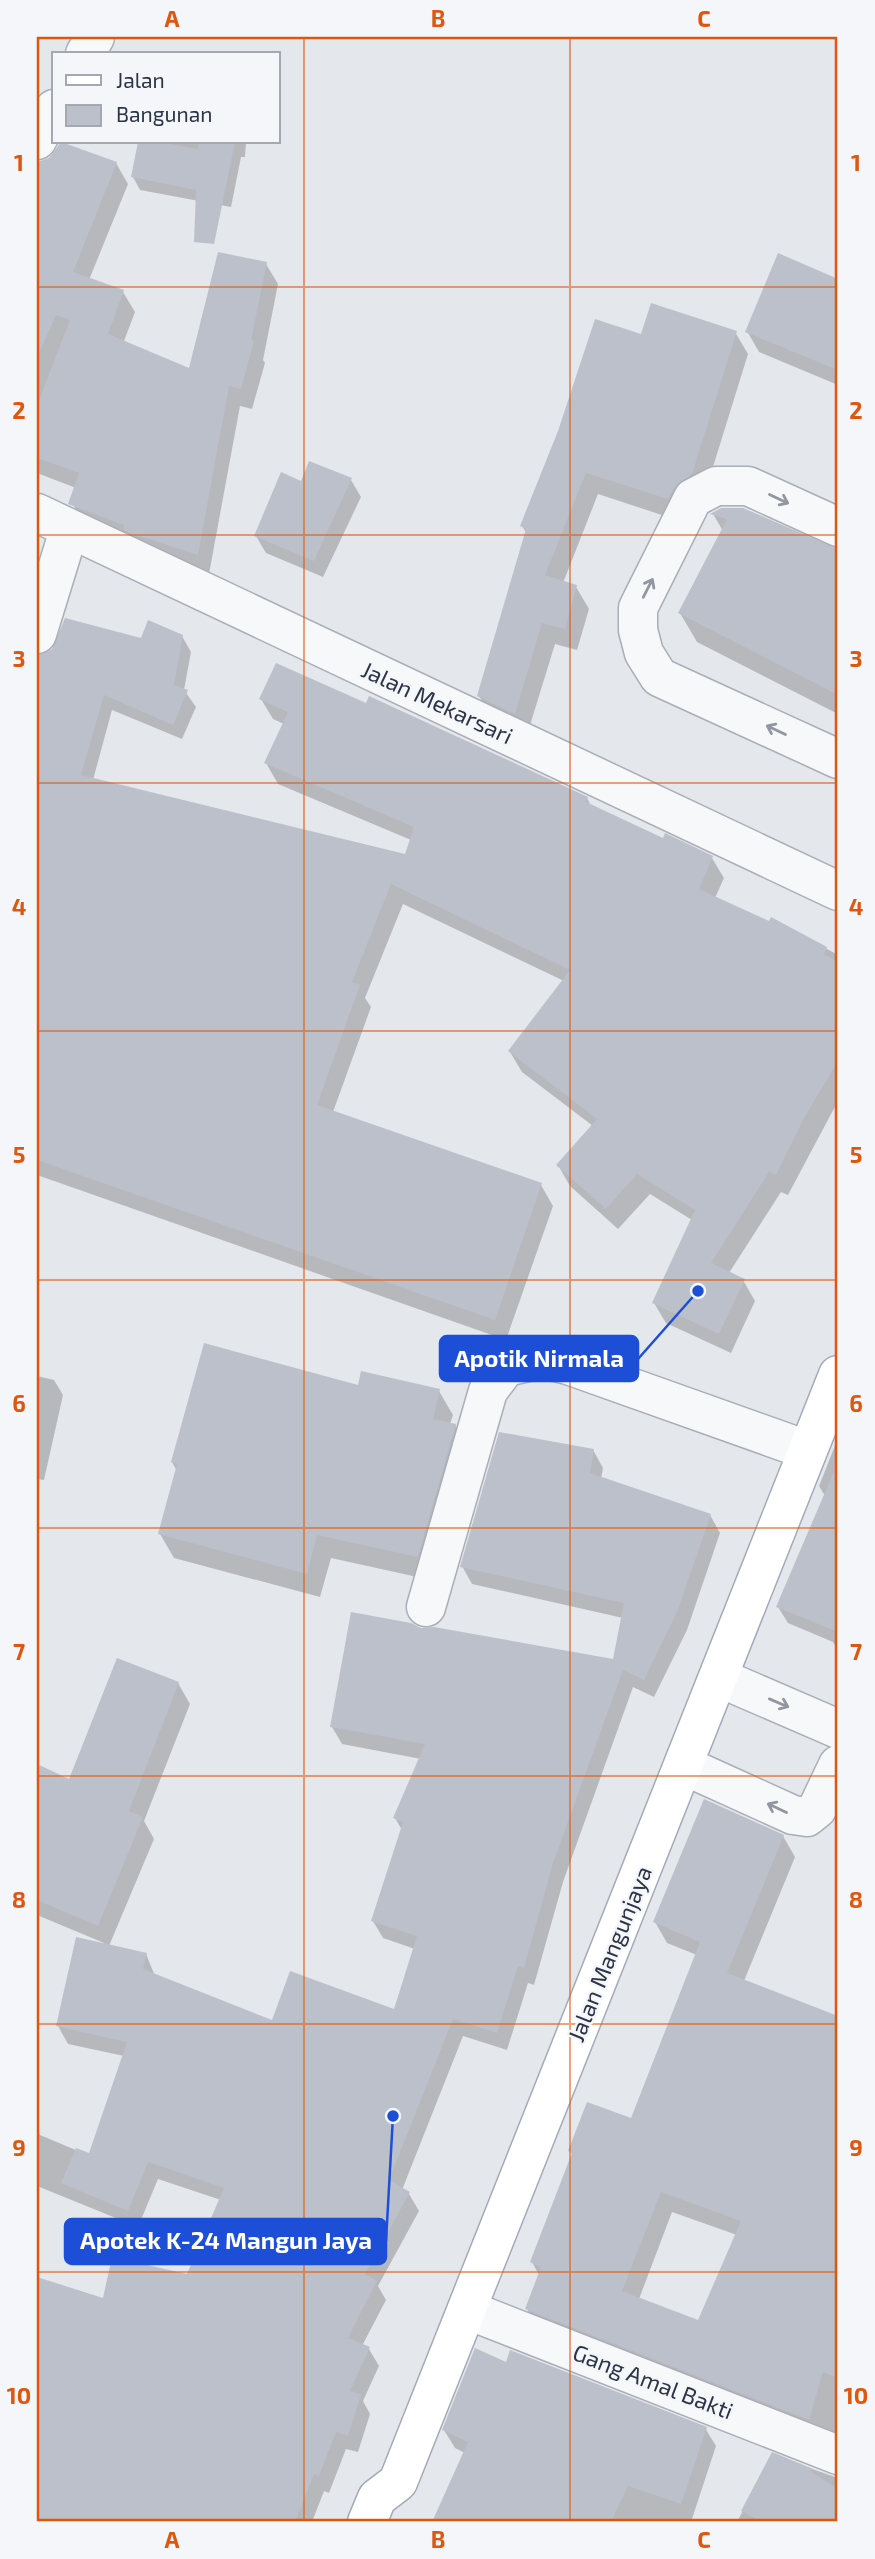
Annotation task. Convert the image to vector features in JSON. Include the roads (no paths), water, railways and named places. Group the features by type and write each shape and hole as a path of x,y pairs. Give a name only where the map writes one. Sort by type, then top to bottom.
{"main road":[{"name":"Jalan Mangunjaya","path":"367,2522 377,2498 398,2482 720,1678 838,1375"}],"street":[{"path":"37,139 52,112"},
{"path":"838,527 748,486 716,486 693,498 638,608 638,630 644,653 659,677 838,759"},
{"path":"37,634 53,521"},
{"name":"Jalan Mekarsari","path":"53,521 838,891"},
{"path":"426,1607 488,1391 506,1367 542,1359 568,1365 807,1450"},
{"path":"720,1678 838,1728"},
{"path":"685,1766 793,1815 807,1817 817,1809 838,1765"},
{"name":"Gang Amal Bakti","path":"468,2310 838,2455"}],"place":[{"name":"Apotik Nirmala","path":"698,1291"},
{"name":"Apotek K-24 Mangun Jaya","path":"393,2116"}]}
